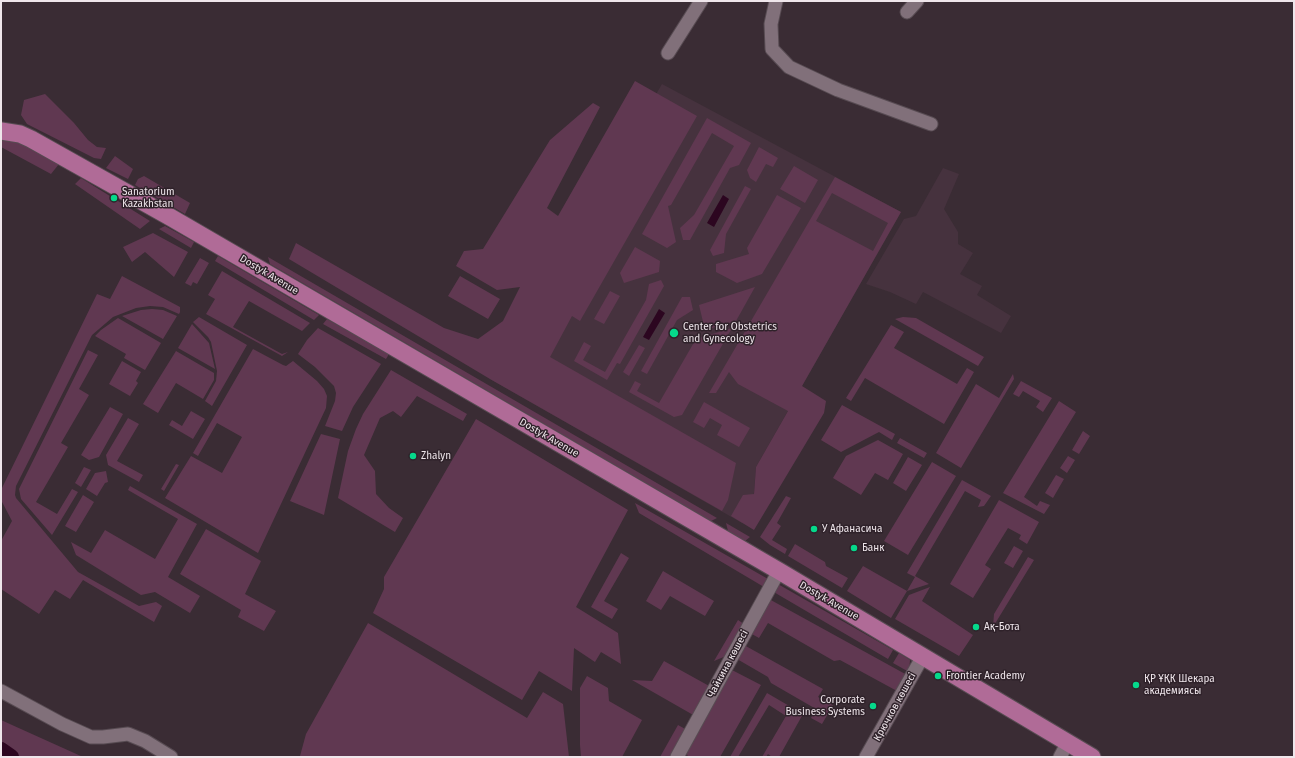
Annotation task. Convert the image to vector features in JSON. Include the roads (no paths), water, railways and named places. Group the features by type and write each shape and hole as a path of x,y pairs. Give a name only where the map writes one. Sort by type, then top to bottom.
{"main road":[{"name":"Dostyk Avenue","path":"1,131 20,134 31,139 116,186 923,656 1064,750 1092,757"}],"street":[{"path":"668,53 701,1"},
{"path":"776,1 771,24 772,49 789,67 838,90 931,124"},
{"path":"907,12 917,1"},
{"name":"Чайкина көшесі","path":"677,757 779,572"},
{"name":"Крючков көшесі","path":"866,757 923,656"},
{"path":"1,692 62,724 91,737 103,738 128,734 145,741 172,757"}],"waterway":[{"path":"1,750 11,757"}],"place":[{"name":"Sanatorium Kazakhstan","path":"114,198"},
{"name":"Center for Obstetrics and Gynecology","path":"674,333"},
{"name":"Zhalyn","path":"413,456"},
{"name":"У Афанасича","path":"814,529"},
{"name":"Банк","path":"854,548"},
{"name":"Ақ-Бота","path":"976,627"},
{"name":"Frontier Academy","path":"938,676"},
{"name":"ҚР ҰҚК Шекара академиясы","path":"1136,685"},
{"name":"Corporate Business Systems","path":"873,706"}]}
